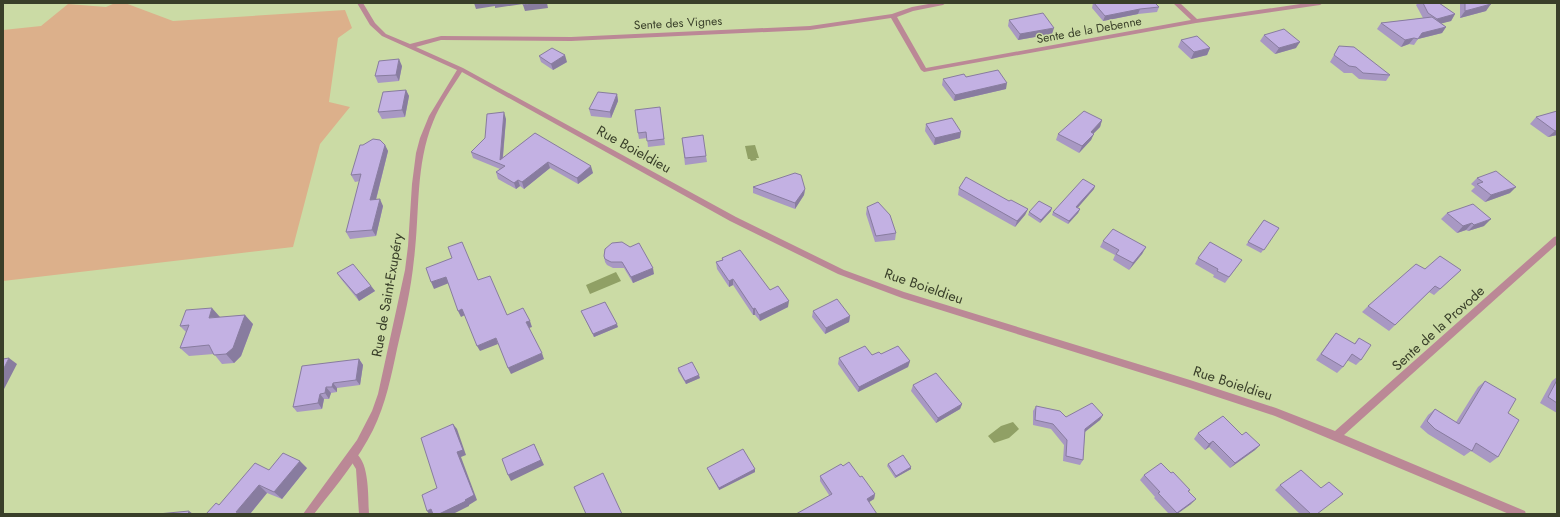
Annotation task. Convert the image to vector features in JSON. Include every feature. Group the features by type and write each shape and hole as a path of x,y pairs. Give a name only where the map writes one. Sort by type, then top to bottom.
{"street":[{"name":"Rue Boieldieu","path":"360,3 372,24 384,35 461,69 704,204 841,272 902,295 1276,412 1521,514"},
{"name":"Sente des Vignes","path":"411,46 441,38 586,38 810,28 893,16 912,9 943,3"},
{"path":"1176,3 1196,21"},
{"name":"Sente de la Debenne","path":"893,16 924,70 1196,21 1320,3"},
{"name":"Rue de Saint-Exupéry","path":"308,514 353,456 371,426 383,394 400,317 412,247 416,180 422,145 429,123 447,90 461,69"},
{"name":"Sente de la Provode","path":"1336,436 1557,239"},
{"path":"353,456 361,468 364,514"}],"shaded area":[{"path":"115,3 125,3 173,21 345,10 352,28 338,38 329,102 350,107 320,144 293,247 3,281 3,30 41,26 68,4 106,7"},
{"path":"755,145 759,158 751,161 748,159 745,146"},
{"path":"616,272 621,281 590,294 586,285"},
{"path":"1013,422 1019,429 1009,438 994,443 988,436 1001,426"}],"building":[{"path":"523,3 534,3 523,5"},
{"path":"1094,3 1155,3 1159,7 1105,16"},
{"path":"1423,3 1439,3 1455,14 1437,19 1428,13"},
{"path":"1465,3 1489,3 1491,4 1465,11"},
{"path":"1043,13 1054,28 1020,34 1009,20"},
{"path":"1432,17 1446,27 1422,33 1418,39 1414,38 1405,40 1381,23"},
{"path":"1284,29 1300,42 1279,48 1264,35"},
{"path":"1197,36 1210,48 1194,52 1181,40"},
{"path":"1339,46 1354,47 1390,75 1363,73 1356,67 1349,66 1334,55"},
{"path":"552,48 565,55 551,64 539,56"},
{"path":"399,59 396,75 375,76 379,61"},
{"path":"998,70 1007,83 955,95 943,79 964,74 966,77"},
{"path":"406,90 402,110 378,112 383,92"},
{"path":"598,92 617,94 610,112 589,109"},
{"path":"660,107 664,139 647,141 646,132 638,133 635,110"},
{"path":"1084,111 1102,120 1091,132 1094,134 1082,146 1058,134"},
{"path":"1557,111 1557,130 1555,131 1536,117"},
{"path":"504,112 500,160 535,133 591,166 577,178 548,162 522,182 518,180 514,183 496,172 505,166 471,152 485,138 487,114"},
{"path":"952,118 961,132 935,138 926,124"},
{"path":"703,135 706,156 685,158 682,138"},
{"path":"373,139 380,140 385,145 370,200 380,199 372,230 346,232 361,174 351,175 360,145 363,145"},
{"path":"1496,171 1516,187 1491,195 1477,184 1483,182 1477,178"},
{"path":"795,173 801,175 805,189 795,203 753,187"},
{"path":"966,177 1009,201 1011,200 1028,209 1017,221 959,188"},
{"path":"1083,179 1095,186 1076,207 1080,209 1069,221 1053,212"},
{"path":"1039,201 1052,208 1041,220 1029,212"},
{"path":"878,202 890,215 896,233 876,236 867,207"},
{"path":"1473,204 1491,219 1474,225 1472,223 1463,226 1447,213"},
{"path":"1264,220 1279,228 1264,250 1248,242"},
{"path":"1113,229 1146,247 1133,263 1116,254 1119,250 1103,241"},
{"path":"462,242 478,280 490,276 507,315 523,308 530,321 526,322 542,353 508,368 496,338 477,346 462,309 458,311 446,277 431,282 426,268 452,258 448,247"},
{"path":"622,242 630,247 639,243 653,268 631,277 622,262 611,262 605,259 605,249 612,243"},
{"path":"1210,242 1242,260 1229,277 1198,258"},
{"path":"740,250 770,290 778,286 789,301 759,315 755,308 753,309 733,279 729,281 716,262 723,260 722,258"},
{"path":"1440,256 1461,270 1440,289 1435,286 1395,325 1368,306 1416,264 1425,269"},
{"path":"353,264 371,286 356,295 337,273"},
{"path":"837,299 850,316 826,328 813,311"},
{"path":"605,302 617,324 593,334 581,311"},
{"path":"212,308 209,318 245,315 233,348 226,354 214,355 209,345 180,348 189,325 180,326 186,310"},
{"path":"1336,333 1355,344 1359,338 1371,345 1361,360 1352,354 1343,367 1321,354"},
{"path":"865,346 872,355 879,352 881,354 898,346 910,361 859,387 839,358"},
{"path":"9,358 3,370 3,359"},
{"path":"359,359 356,380 333,383 332,387 326,387 325,393 320,394 318,403 293,407 302,366"},
{"path":"692,362 699,375 685,381 678,368"},
{"path":"936,373 962,404 938,418 913,385"},
{"path":"1557,380 1557,403 1548,397"},
{"path":"1485,381 1516,399 1508,413 1519,420 1498,457 1476,443 1472,451 1435,429 1427,421 1435,409 1459,424"},
{"path":"1092,403 1103,415 1085,429 1083,460 1066,456 1067,440 1053,424 1035,420 1036,406 1060,411 1066,417"},
{"path":"1223,416 1242,435 1246,432 1260,445 1235,463 1213,441 1209,444 1198,433"},
{"path":"453,424 463,450 457,452 474,495 465,500 466,501 439,514 433,514 431,509 427,511 422,495 437,488 421,438"},
{"path":"534,444 541,460 508,475 502,459"},
{"path":"743,449 755,469 719,488 707,468"},
{"path":"283,453 300,461 274,492 259,485 236,512 240,514 206,514 216,503 219,505 255,463 269,470"},
{"path":"903,455 911,467 896,476 888,464"},
{"path":"849,462 860,477 862,476 875,494 867,499 877,514 796,514 832,494 820,476 841,464 843,466"},
{"path":"1161,463 1171,473 1173,472 1190,490 1188,491 1196,499 1177,513 1158,493 1160,492 1144,475"},
{"path":"1301,470 1321,488 1329,482 1343,494 1317,514 1311,514 1280,485"},
{"path":"603,473 622,514 586,514 574,487"},
{"path":"189,511 188,514 158,514"}]}
